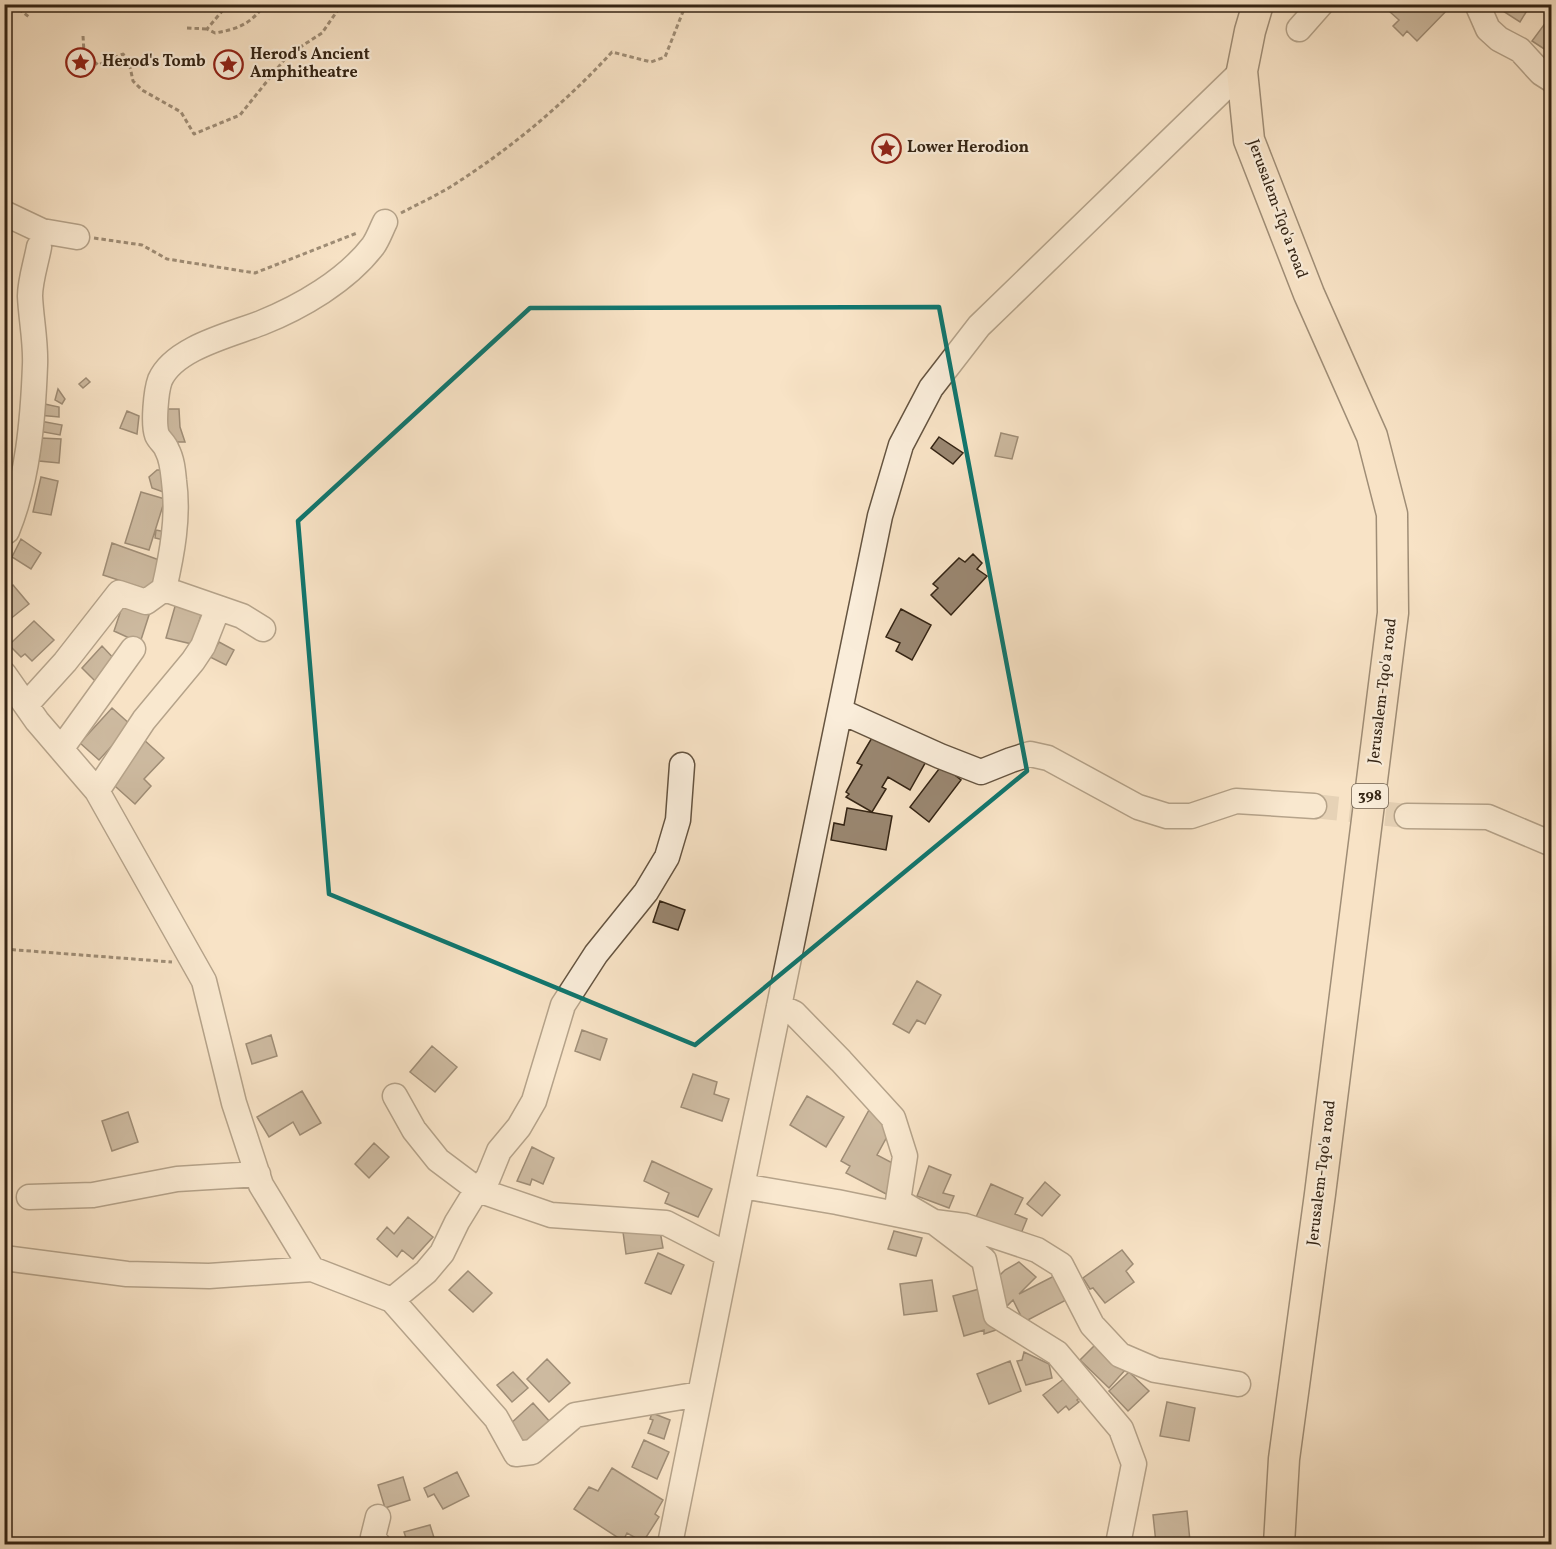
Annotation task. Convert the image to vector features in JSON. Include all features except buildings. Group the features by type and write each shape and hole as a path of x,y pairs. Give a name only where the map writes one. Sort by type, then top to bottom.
{"main road":[{"name":"Jerusalem-Tqo'a road","path":"1258,4 1242,71 1249,140 1309,294 1372,436 1392,514 1393,613 1320,1194 1284,1459 1279,1545"}],"street":[{"path":"1299,29 1321,4"},
{"path":"1477,4 1488,29 1499,39 1520,50 1540,73 1551,80"},
{"path":"670,1545 880,516 901,445 931,388 979,326 1242,71"},
{"path":"4,213 42,231 77,237"},
{"path":"26,705 64,663 119,593 146,602 164,589 175,523 175,483 167,449 157,435 156,404 161,378 180,356 298,305 326,288 355,267 374,245 385,222"},
{"path":"4,533 8,531 25,475 35,366 35,336 30,294 39,247"},
{"path":"164,589 242,616 263,629"},
{"path":"97,791 144,720 203,646 218,608"},
{"path":"61,749 133,649"},
{"path":"4,674 26,705 97,791 204,981 234,1103 261,1185 312,1269"},
{"path":"840,711 981,772 1030,754 1048,758 1138,807 1167,816 1191,816 1236,801 1314,806"},
{"path":"392,1300 426,1272 442,1253 457,1222 488,1178 499,1151 519,1127 534,1101 564,1005 596,954 646,892 667,857 678,820 682,765"},
{"path":"1407,816 1488,817 1551,844"},
{"path":"779,1006 794,1013 893,1118 905,1156 898,1201 934,1222 984,1260 996,1315 1057,1353 1121,1429 1134,1464 1118,1545"},
{"path":"395,1096 414,1130 438,1160 478,1190 551,1215 666,1223 728,1255"},
{"path":"28,1197 93,1195 177,1179 258,1174"},
{"path":"742,1186 965,1226 1037,1250 1060,1265 1092,1325 1120,1355 1155,1370 1238,1384"},
{"path":"4,1258 139,1274 209,1276 312,1269 392,1300 496,1418 516,1454 532,1452 575,1415 700,1394"},
{"path":"378,1516 373,1537 378,1545"}],"path":[{"path":"207,29 228,4"},
{"path":"187,28 207,29 215,33 238,28 256,17 265,4"},
{"path":"83,36 84,52 98,65 123,54 129,62 134,81 142,90 181,112 194,134 240,115 288,55 322,33 342,4"},
{"path":"77,237 142,245 166,259 255,273 385,222 457,183 544,118 583,84 612,51 651,62 665,57 686,4"},
{"path":"4,7 19,9 29,18"},
{"path":"4,949 195,964"}],"highlighted area":[{"path":"939,307 1027,771 695,1045 329,894 298,521 530,308"}],"tunnel":[{"path":"1314,806 1407,816"}],"place":[{"name":"Herod's Tomb","path":"81,62"},
{"name":"Herod's Ancient Amphitheatre","path":"229,64"},
{"name":"Lower Herodion","path":"886,148"}]}
